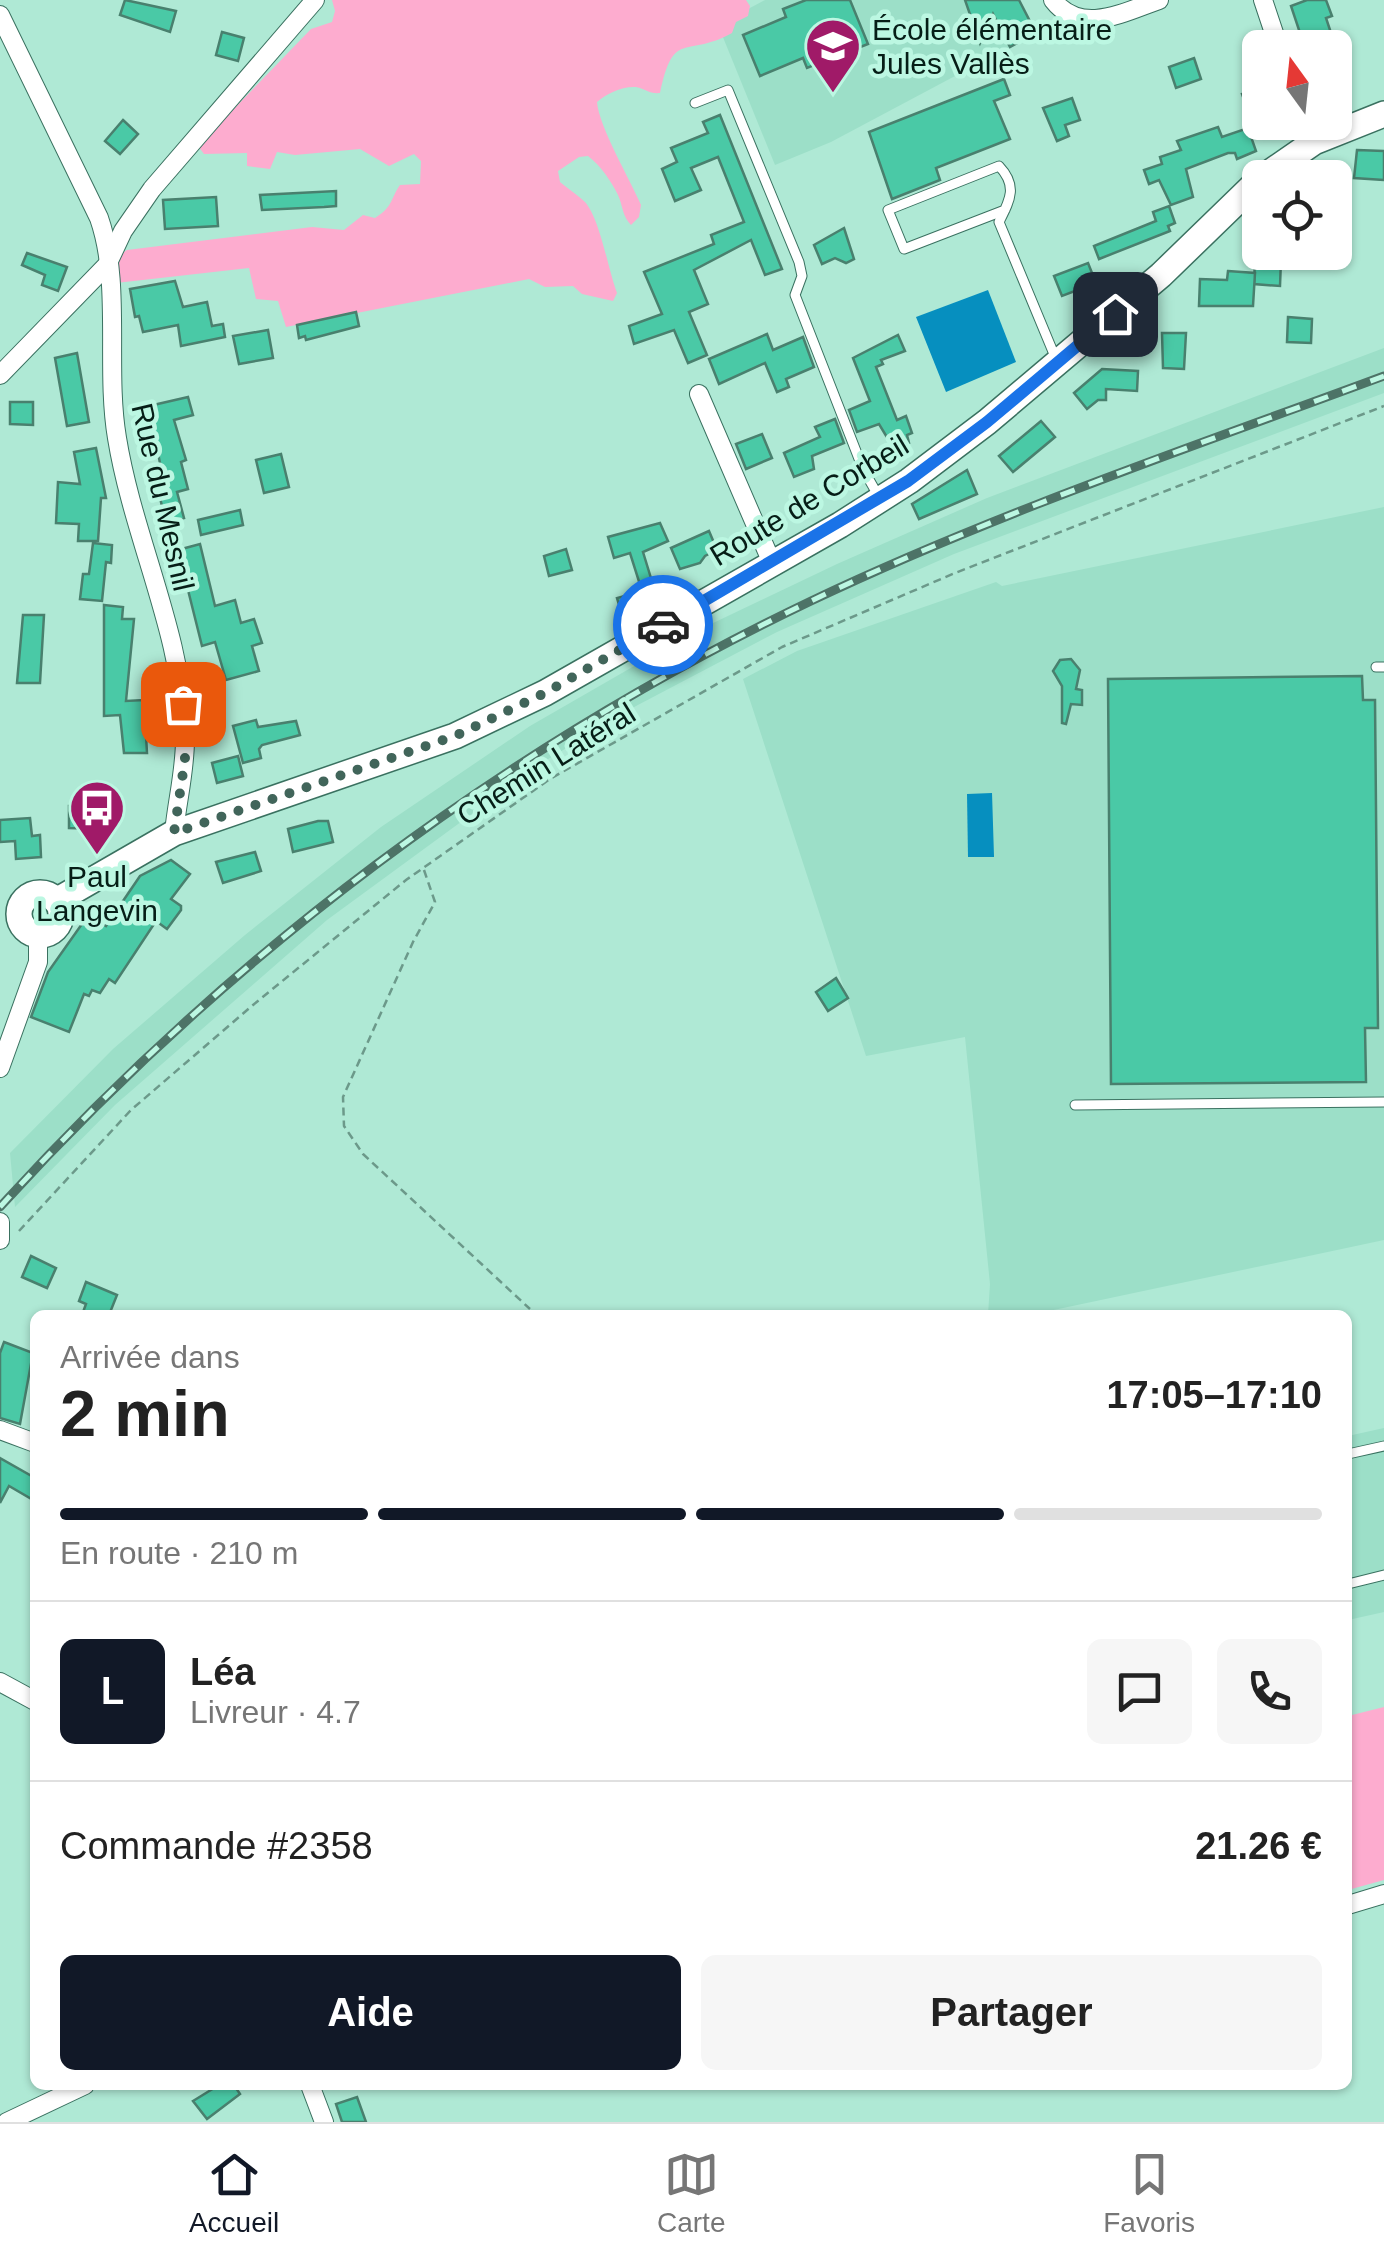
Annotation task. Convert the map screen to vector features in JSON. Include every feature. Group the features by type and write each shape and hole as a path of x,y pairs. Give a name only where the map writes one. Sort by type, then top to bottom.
{"main road":[{"name":"Route de Corbeil","path":"1352,122 1384,114"},
{"name":"Route de Corbeil","path":"1280,160 1301,140"},
{"name":"Route de Corbeil","path":"56,901 174,833 455,736 545,693 880,499 987,422 1161,275 1242,196"},
{"path":"33,894 46,894 56,901 60,921 51,932 38,935 9,914 33,894"}],"street":[{"path":"0,375 107,265 152,189 314,0"},
{"path":"1053,0 1065,13 1086,21 1160,0"},
{"path":"1262,0 1273,30"},
{"name":"Rue du Mesnil","path":"0,15 99,218 107,265 109,354 117,440 183,704 185,759 174,833"},
{"path":"698,394 772,563"},
{"path":"0,1068 38,962 38,935"},
{"path":"0,1222 5,1240"},
{"path":"0,1430 30,1441"},
{"path":"0,1682 30,1698"},
{"path":"1352,1905 1384,1894"},
{"path":"7,2122 74,2090"},
{"path":"312,2090 324,2122"}],"lane":[{"path":"694,104 728,90 799,262 802,276 795,295 864,469 880,499"},
{"path":"1005,210 904,249 888,210 1000,166 1010,177 1012,196 1005,210 999,222 1057,362"},
{"path":"1075,1105 1384,1102"},
{"path":"1352,1453 1384,1446"},
{"path":"1352,1583 1384,1575"}],"path":[{"name":"Chemin Latéral","path":"5,1240 131,1110 423,868 550,779 782,647 955,573 1384,406"},
{"path":"423,868 435,902 342,1097 344,1126 363,1154 530,1309"}],"shaded area":[{"path":"332,0 746,0 750,6 748,16 736,22 732,33 677,52 665,73 660,93 625,88 597,102 609,139 641,205 639,217 631,225 612,184 588,156 579,157 558,171 560,182 585,202 595,220 617,293 613,301 582,294 573,286 545,287 529,279 286,327 278,301 256,299 249,268 116,283 115,258 127,250 312,227 344,230 363,215 375,218 381,214 400,185 420,184 421,161 414,154 389,166 360,149 295,155 277,152 270,169 247,166 247,153 204,154 198,146 311,29 332,22"},
{"name":"École élémentaire Jules Vallès","path":"765,0 1019,0 1036,33 831,142 775,165 718,25"},
{"path":"1384,348 1384,393 954,554 777,632 636,706 540,764 327,920 115,1105 15,1207 10,1153 113,1049 245,935 381,827 530,726 688,635 837,564 987,498"},
{"path":"1384,507 1384,1240 1054,1310 988,1310 990,1284 965,1037 866,1056 743,679 797,651 996,582 1002,586"},
{"path":"1384,1428 1384,1612 1352,1619 1352,1435"},
{"path":"1384,1707 1384,1880 1352,1889 1352,1715"}],"water":[{"path":"988,290 1016,362 946,392 916,317"},
{"path":"992,793 994,857 968,857 967,794"}],"building":[{"path":"125,0 176,11 170,32 120,15"},
{"path":"806,0 850,0 868,44 807,68 803,58 760,76 743,35 786,17 783,9"},
{"path":"965,0 1019,0 1036,33 1010,47 993,14 980,43"},
{"path":"1307,0 1326,0 1332,16 1326,18 1330,30 1299,30 1291,6"},
{"path":"222,32 244,38 238,61 216,55"},
{"path":"1194,58 1201,79 1176,88 1169,67"},
{"path":"1004,79 1010,95 994,101 1010,139 936,168 940,180 892,199 869,132"},
{"path":"1072,98 1080,120 1065,125 1069,136 1057,141 1043,108"},
{"path":"720,115 782,269 765,275 751,240 694,270 708,304 689,312 707,355 688,363 674,330 634,344 629,326 662,314 644,272 714,244 711,235 744,222 718,157 691,168 701,190 675,201 662,169 677,162 671,148 708,133 703,122"},
{"path":"123,120 138,134 120,154 105,141"},
{"path":"1218,127 1222,137 1242,130 1242,140 1252,140 1256,151 1237,159 1235,153 1228,153 1186,169 1193,197 1171,205 1159,180 1149,184 1144,170 1162,164 1160,157 1181,150 1177,141"},
{"path":"1357,150 1384,151 1384,180 1354,178"},
{"path":"336,191 336,206 262,210 260,195"},
{"path":"216,197 218,226 165,229 163,200"},
{"path":"1169,206 1175,223 1168,226 1170,231 1099,259 1094,246 1156,221 1153,212"},
{"path":"844,228 854,259 846,263 835,258 822,264 814,245"},
{"path":"27,253 67,267 58,291 42,285 45,275 22,265"},
{"path":"1088,263 1096,283 1062,296 1054,276"},
{"path":"1255,270 1281,270 1280,286 1254,284"},
{"path":"1228,271 1255,273 1253,306 1199,306 1200,279 1227,280"},
{"path":"175,281 183,307 207,302 212,326 223,324 225,337 181,346 178,325 143,332 139,316 135,317 130,289"},
{"path":"356,312 359,326 306,340 305,336 299,338 297,325"},
{"path":"1288,317 1312,319 1311,343 1287,342"},
{"path":"268,330 273,358 239,364 233,336"},
{"path":"1162,333 1186,333 1184,369 1163,368"},
{"path":"767,334 773,350 803,337 814,367 786,379 789,387 777,392 765,363 719,384 709,359"},
{"path":"898,335 905,351 881,360 883,364 876,367 897,420 906,416 912,433 907,435 909,443 894,449 879,424 857,432 849,410 870,401 853,358"},
{"path":"77,353 89,422 67,426 55,358"},
{"path":"1102,369 1138,371 1137,391 1106,389 1106,400 1098,400 1087,409 1074,393"},
{"path":"188,397 193,415 174,420 186,460 181,462 188,489 177,492 184,518 166,522 157,486 164,484 149,406"},
{"path":"10,402 33,402 33,425 10,424"},
{"path":"835,419 844,443 812,456 814,469 794,477 784,453 820,437 815,427"},
{"path":"1041,421 1055,437 1013,472 999,456"},
{"path":"762,434 772,458 746,469 736,444"},
{"path":"96,448 106,498 101,498 98,541 78,541 79,524 56,523 58,482 80,484 74,452"},
{"path":"281,454 289,487 264,493 256,460"},
{"path":"967,470 977,494 919,519 912,504"},
{"path":"240,510 243,525 201,535 198,520"},
{"path":"660,523 668,541 643,552 654,588 642,591 630,553 614,558 608,537"},
{"path":"709,531 717,550 700,563 680,569 671,548"},
{"path":"93,543 112,545 102,601 80,599 83,574 89,574"},
{"path":"200,544 215,606 235,600 241,623 254,619 262,643 252,646 259,671 226,680 215,642 202,646 178,550"},
{"path":"566,549 572,570 549,576 544,556"},
{"path":"639,592 645,613 623,618 617,598"},
{"path":"104,605 123,607 122,619 134,619 126,701 144,700 147,753 124,753 120,715 104,716"},
{"path":"23,615 44,615 40,683 17,683"},
{"path":"1071,659 1080,670 1076,689 1082,690 1082,705 1071,704 1066,724 1062,723 1062,686 1053,671 1060,660"},
{"path":"1362,676 1363,700 1375,700 1378,1028 1365,1028 1366,1082 1111,1084 1108,679"},
{"path":"256,720 258,727 296,721 300,735 262,745 261,758 243,763 233,726"},
{"path":"238,756 243,776 217,783 212,763"},
{"path":"69,806 100,807 100,829 69,828"},
{"path":"30,818 32,836 40,835 41,857 16,859 15,841 0,842 0,820"},
{"path":"328,821 333,842 293,852 288,829"},
{"path":"255,852 261,871 223,883 216,862"},
{"path":"171,860 190,874 171,899 181,910 167,929 156,921 115,983 109,979 100,993 92,990 89,996 84,994 69,1032 31,1017 48,972 89,914 106,926 140,876"},
{"path":"836,978 848,998 828,1011 816,992"},
{"path":"31,1256 56,1268 47,1288 22,1277"},
{"path":"86,1282 117,1295 111,1310 84,1310 86,1304 79,1301"},
{"path":"4,1342 30,1352 20,1424 0,1418 0,1353"},
{"path":"0,1458 30,1475 30,1498 9,1486 0,1503"},
{"path":"211,2090 237,2090 240,2094 207,2119 193,2101"},
{"path":"357,2097 366,2122 342,2122 336,2104"}],"railway":[{"path":"0,1207 88,1115 276,943 479,791 587,722 697,659 881,569 1095,482 1384,376"}],"way so far":[{"path":"183,704 185,759 174,833 292,789 455,736 545,693 663,625"}],"place":[{"name":"École élémentaire Jules Vallès","path":"833,95"},
{"name":"Paul Langevin","path":"97,857"}],"route":[{"path":"663,625 840,525 908,481 987,422 1115,314"}]}
